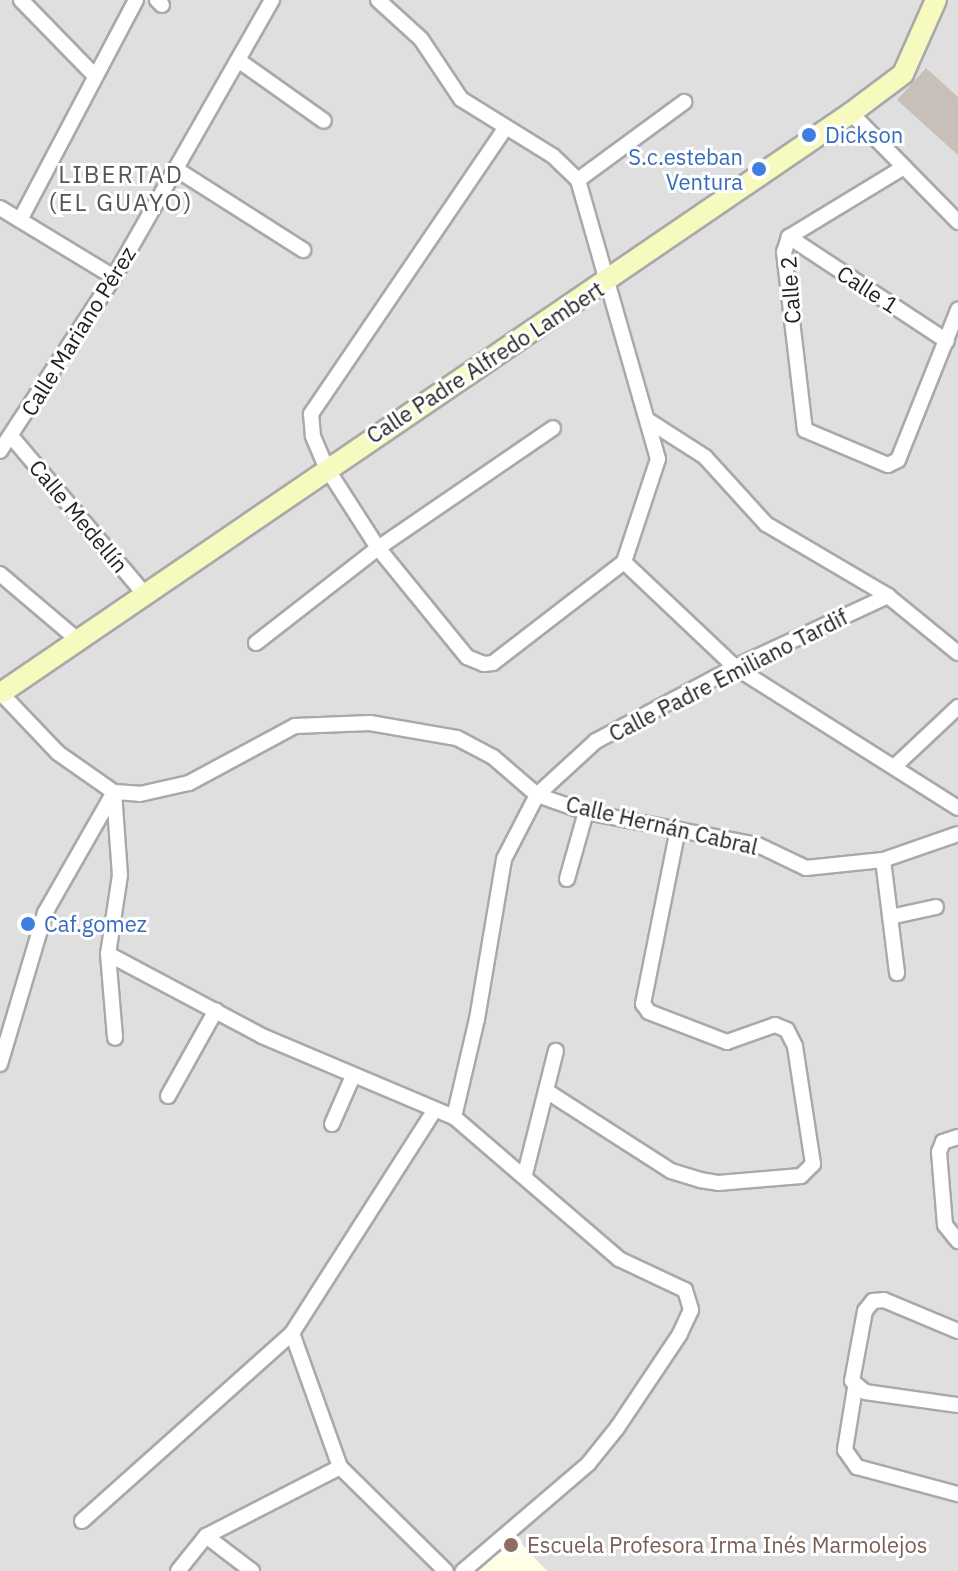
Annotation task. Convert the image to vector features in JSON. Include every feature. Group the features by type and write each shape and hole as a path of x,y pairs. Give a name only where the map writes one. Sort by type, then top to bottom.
{"street":[{"path":"21,0 95,76"},
{"path":"20,220 136,0"},
{"name":"Calle Mariano Pérez","path":"0,451 114,277 272,0"},
{"path":"378,0 421,39 461,99 553,156 578,180 658,459 624,562 493,663 484,664 467,657 378,548 326,467 313,436 311,414 323,391 505,129"},
{"name":"Calle Padre Alfredo Lambert","path":"0,693 146,596 326,467 607,281 851,113 903,74 936,0"},
{"path":"238,60 324,121"},
{"path":"578,180 684,102"},
{"path":"851,113 958,222"},
{"name":"Calle 2","path":"904,167 789,237 784,252 803,423 808,433 888,465 898,460 947,341"},
{"path":"176,169 303,250"},
{"path":"0,208 114,277"},
{"name":"Calle 1","path":"789,237 947,341"},
{"path":"947,341 958,310"},
{"path":"649,421 705,457 766,524 888,596 958,653"},
{"path":"256,643 378,548 553,428"},
{"name":"Calle Medellín","path":"11,436 146,596"},
{"path":"624,562 735,667 958,808"},
{"path":"0,574 79,641"},
{"name":"Calle Padre Emiliano Tardif","path":"454,1117 477,1019 504,859 537,795 596,741 735,667 888,596"},
{"path":"0,693 58,753 114,792"},
{"path":"894,767 958,707"},
{"name":"Calle Hernán Cabral","path":"114,792 140,794 189,783 295,726 370,723 457,738 493,757 537,795 586,812 758,845 806,868 883,860 958,834"},
{"path":"114,792 120,875 108,954 115,1038"},
{"path":"0,1064 45,913 114,792"},
{"path":"567,879 586,812"},
{"path":"548,1092 671,1171 700,1180 718,1183 801,1176 813,1164 795,1046 787,1030 775,1025 727,1042 649,1012 643,1004 678,829"},
{"path":"883,860 897,973"},
{"path":"890,917 936,907"},
{"path":"108,954 353,1076 454,1117 525,1174 619,1259 685,1290 691,1310 672,1346 588,1464 463,1571"},
{"path":"168,1096 216,1010"},
{"path":"525,1174 556,1051"},
{"path":"332,1124 353,1076"},
{"path":"82,1521 292,1333 434,1111"},
{"path":"958,1137 943,1142 945,1225 958,1241"},
{"path":"958,1331 884,1300 873,1301 865,1311 852,1381 855,1388 845,1450 857,1467 958,1494"},
{"path":"292,1333 340,1467 446,1571"},
{"path":"855,1388 958,1405"},
{"path":"178,1571 206,1536 340,1467"},
{"path":"206,1536 252,1571"}],"shaded area":[{"path":"0,0 958,0 958,1571 0,1571"},
{"name":"Escuela Profesora Irma Inés Marmolejos","path":"513,1535 547,1571 477,1571 488,1555"}],"building":[{"path":"926,68 958,97 958,155 897,100"}],"place":[{"name":"Dickson","path":"809,135"},
{"name":"S.c.esteban Ventura","path":"759,169"},
{"name":"Caf.gomez","path":"28,924"},
{"name":"Escuela Profesora Irma Inés Marmolejos","path":"511,1545"}],"district":[{"name":"LIBERTAD (EL GUAYO)","path":"121,189"}]}
